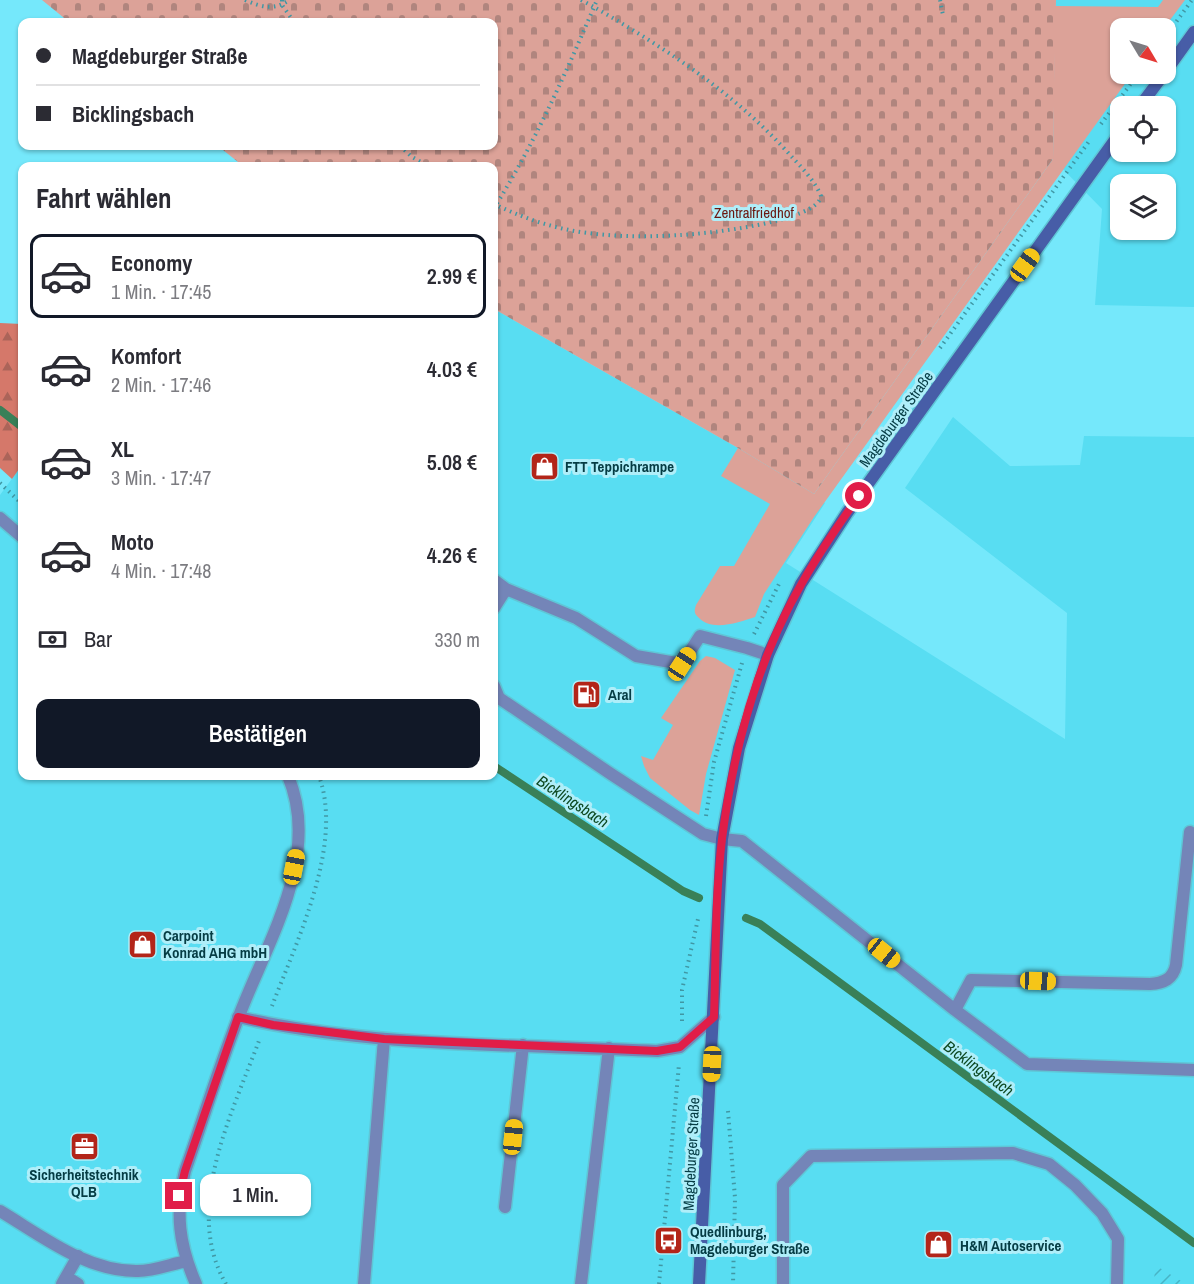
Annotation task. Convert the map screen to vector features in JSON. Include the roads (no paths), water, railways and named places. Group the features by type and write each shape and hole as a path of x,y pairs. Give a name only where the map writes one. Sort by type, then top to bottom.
{"main road":[{"path":"1176,57 1194,32"},
{"name":"Magdeburger Straße","path":"699,1284 722,839 739,748 768,655 801,584 847,513 1110,147"}],"street":[{"path":"0,518 18,534"},
{"path":"498,583 506,589 576,618 636,656 682,664 700,636 768,655"},
{"path":"498,602 506,589"},
{"path":"498,696 703,834 742,841 955,1010 1028,1064 1194,1070"},
{"path":"196,1284 187,1261 179,1221 179,1196 185,1171 238,1017 291,882 299,828 296,804 289,780"},
{"path":"955,1010 971,980 1150,984 1167,980 1176,965 1190,832"},
{"path":"238,1017 273,1025 384,1039 657,1051 680,1047 714,1017"},
{"path":"364,1284 384,1039"},
{"path":"505,1207 524,1045"},
{"path":"581,1284 609,1048"},
{"path":"783,1284 783,1185 811,1156 1012,1153 1049,1164 1075,1185 1102,1214 1118,1239 1117,1284"},
{"path":"0,1211 78,1257 104,1267 141,1271 187,1261"},
{"path":"69,1282 78,1257"}],"waterway":[{"name":"Bicklingsbach","path":"0,410 18,424"},
{"name":"Bicklingsbach","path":"498,769 683,891 699,898"},
{"name":"Bicklingsbach","path":"746,918 760,924 1194,1243"}],"place":[{"name":"FTT Teppichrampe","path":"544,466"},
{"name":"Aral","path":"587,694"},
{"name":"Carpoint Konrad AHG mbH","path":"142,944"},
{"name":"Sicherheitstechnik QLB","path":"84,1147"},
{"name":"Quedlinburg, Magdeburger Straße","path":"669,1240"},
{"name":"H&M Autoservice","path":"939,1245"}],"park label":[{"name":"Zentralfriedhof","path":"754,212"}]}
